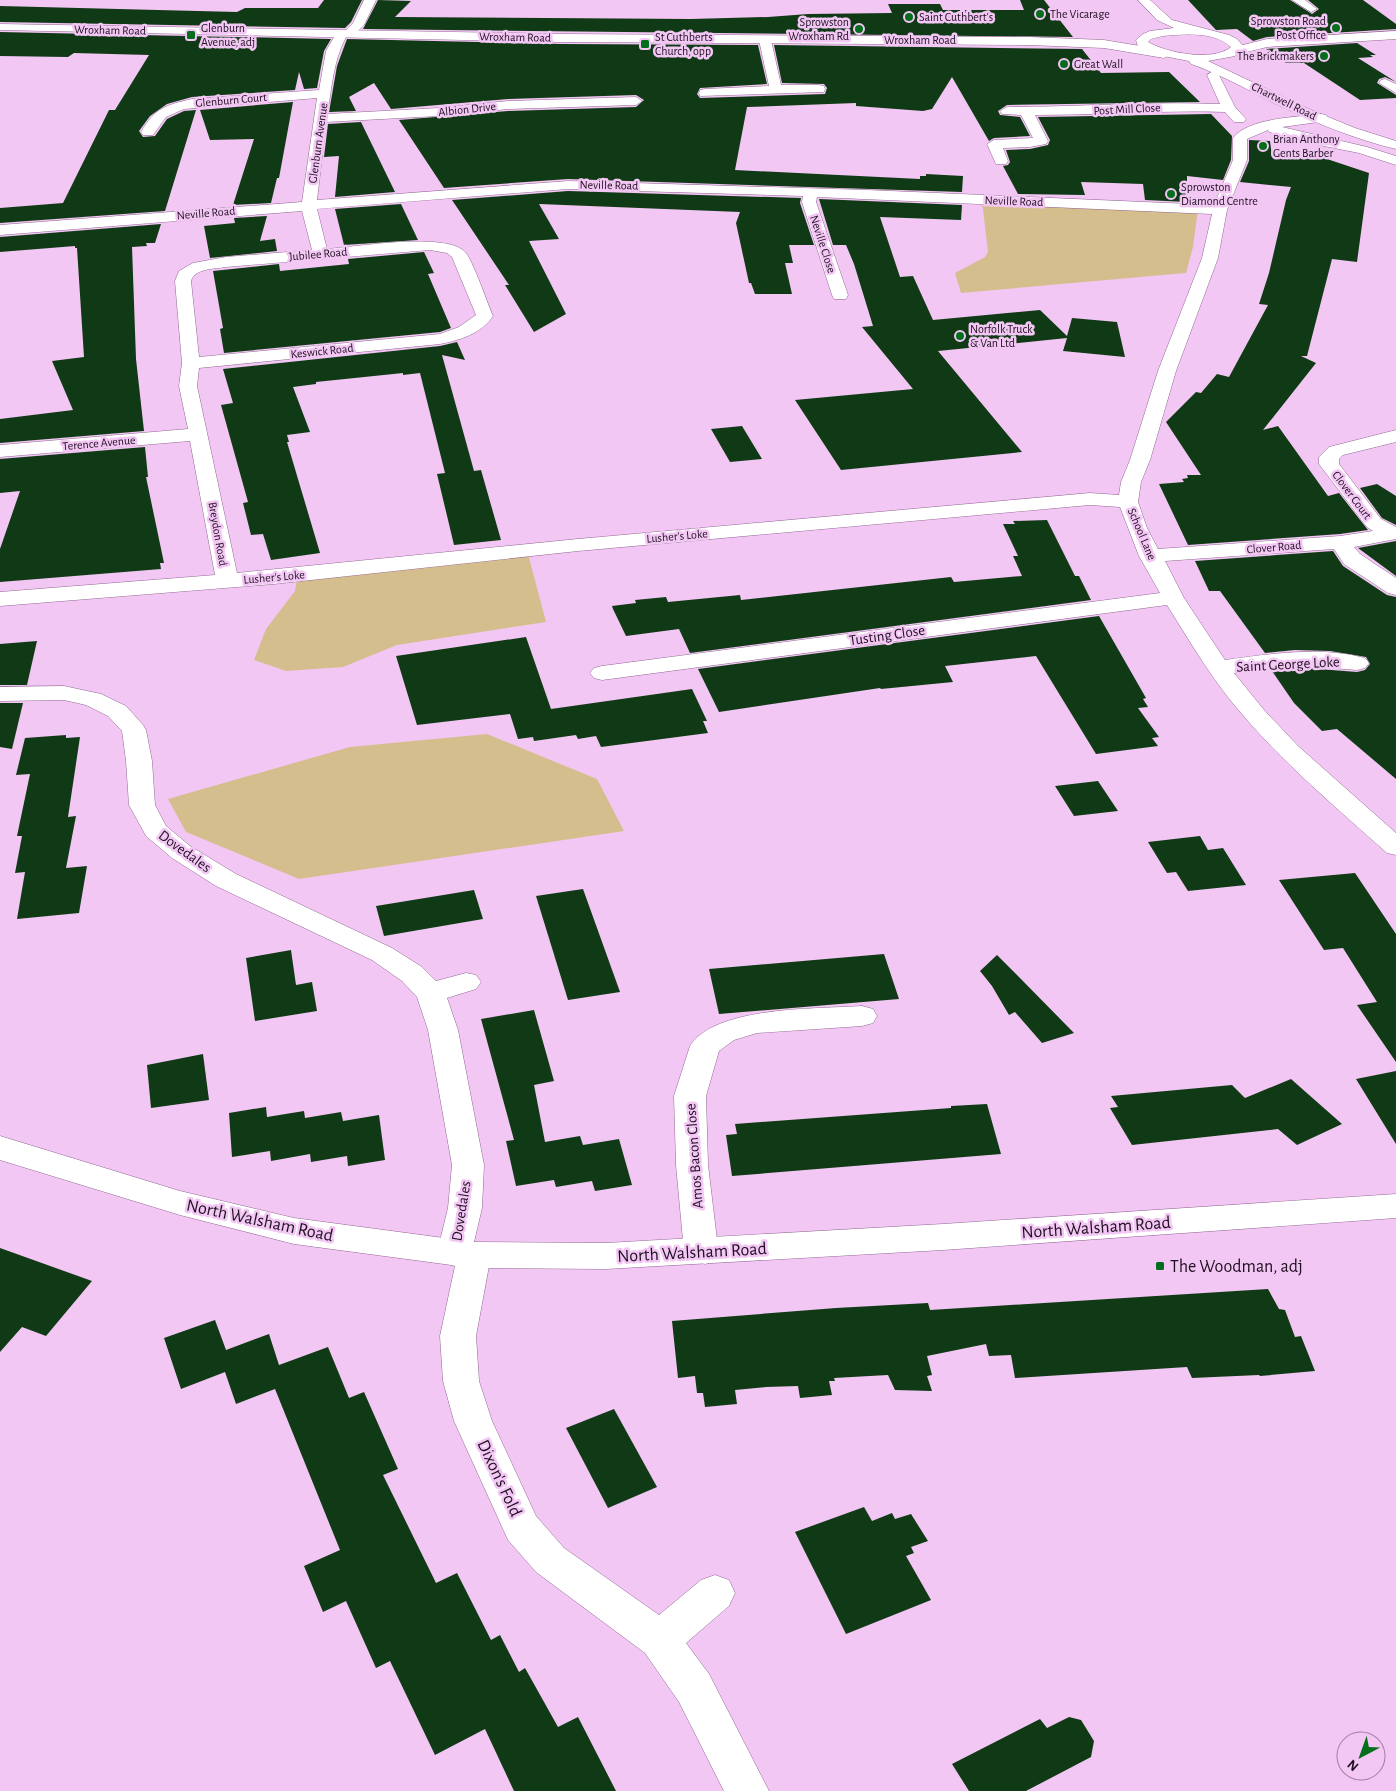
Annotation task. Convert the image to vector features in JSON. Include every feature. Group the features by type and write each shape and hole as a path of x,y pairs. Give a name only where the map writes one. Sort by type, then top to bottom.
{"main road":[{"name":"Glenburn Avenue","path":"320,254 310,205 320,118 332,51 345,34 358,25 370,0"},
{"path":"1144,0 1153,11 1166,21 1209,34 1262,40 1396,35"},
{"path":"1298,0 1311,9"},
{"path":"1153,11 1157,24 1156,30 1142,40 1142,44 1149,49 1169,55 1208,57 1267,43 1334,38"},
{"name":"Wroxham Road","path":"0,28 765,40 1029,41 1088,40 1177,32 1209,34"},
{"name":"Chartwell Road","path":"1209,34 1235,42 1238,47 1233,52 1232,64 1239,70 1396,144"},
{"path":"765,40 776,89"},
{"name":"Wroxham Road","path":"1029,41 1104,44 1169,55"},
{"name":"Chartwell Road","path":"1169,55 1220,69 1276,99 1373,139 1396,144"},
{"path":"1213,75 1229,108 1246,124 1362,150 1396,161"},
{"path":"705,93 818,89"},
{"name":"Glenburn Court","path":"148,132 156,117 163,111 178,106 192,103 326,93"},
{"name":"Albion Drive","path":"320,118 440,112 508,104 615,105 636,101"},
{"name":"Post Mill Close","path":"1007,111 1078,112 1173,106 1229,108"},
{"path":"1001,161 994,144 1030,144 1041,141 1026,111"},
{"path":"1261,127 1321,118"},
{"name":"School Lane","path":"1261,127 1244,132 1240,138 1240,160 1220,210 1213,235 1210,258 1167,371 1140,460 1131,482 1128,502 1137,528 1172,598 1218,668 1255,715 1289,751 1396,847"},
{"name":"Neville Road","path":"0,230 568,185 811,192 1220,210"},
{"name":"Neville Close","path":"811,192 809,202 840,295"},
{"name":"Jubilee Road","path":"194,268 226,262 408,246 443,247"},
{"name":"Keswick Road","path":"191,363 421,341 453,336 481,321 485,316 459,255 453,250 443,247"},
{"name":"Breydon Road","path":"0,599 226,581 220,539 188,386 191,363 183,281 185,274 194,268"},
{"name":"Terence Avenue","path":"0,451 199,434"},
{"name":"Clover Court","path":"1394,533 1374,522 1362,509 1329,464 1329,456 1336,451 1396,436"},
{"name":"Lusher's Loke","path":"226,581 588,544 1090,499 1128,502"},
{"name":"Clover Road","path":"1150,556 1340,542 1394,533"},
{"path":"1340,542 1352,559 1396,588"},
{"name":"Tusting Close","path":"602,673 1172,598"},
{"name":"Saint George Loke","path":"1218,668 1255,663 1318,659 1342,660 1357,664"},
{"name":"Dovedales","path":"0,694 64,693 93,699 117,711 134,730 139,761 142,805 155,830 180,852 226,880 382,954 412,974 431,993 443,1030 468,1165 464,1254"},
{"path":"431,993 466,982"},
{"name":"Amos Bacon Close","path":"704,1251 700,1240 692,1164 690,1096 705,1046 722,1033 756,1023 862,1016"},
{"name":"North Walsham Road","path":"0,1148 180,1202 294,1231 464,1254 606,1256 704,1251 1396,1206"},
{"name":"Dixon's Fold","path":"464,1254 458,1336 461,1381 473,1421 522,1528 550,1560 660,1640 694,1688 747,1791"},
{"path":"660,1640 715,1593"}],"shaded area":[{"path":"982,201 1198,209 1193,247 1186,273 961,293 955,273 985,257 988,252"},
{"path":"528,554 546,622 397,645 343,667 286,671 254,660 266,629 295,591 297,578"},
{"path":"487,734 597,779 624,831 299,879 186,832 168,799 350,747"}],"building":[{"path":"324,0 362,0 351,22 345,28 0,22 0,6 237,12 245,8 318,8"},
{"path":"378,0 411,1 395,17 691,19 808,14 892,13 888,4 940,4 943,10 1024,10 1020,0 1044,0 1073,37 363,29"},
{"path":"1188,0 1290,0 1312,14 1319,9 1308,0 1363,0 1396,24 1396,29 1267,37 1253,41 1237,29 1216,30"},
{"path":"0,32 331,39 324,51 317,88 304,89 299,72 295,90 192,97 167,104 150,116 139,131 143,137 155,136 167,119 184,111 196,110 165,211 0,223 0,208 63,203 109,110 115,110 149,55 74,53 68,57 0,56"},
{"path":"347,39 561,44 758,45 767,84 700,88 697,94 700,98 825,94 827,88 824,84 782,83 774,45 1082,49 1101,73 1169,72 1200,102 1007,105 998,111 1000,115 1020,117 1030,136 994,138 989,141 952,77 932,109 923,111 856,106 856,103 747,107 735,170 920,179 920,176 926,176 926,174 963,176 962,192 568,179 444,188 399,120 508,111 636,107 644,100 636,95 508,99 391,109 374,83 349,97 356,111 329,112 337,66"},
{"path":"1357,43 1376,55 1358,58 1396,82 1385,77 1379,79 1377,83 1396,95 1396,98 1360,100 1304,63 1286,63 1266,49"},
{"path":"293,102 279,178 277,178 271,203 233,205 254,139 210,140 200,110"},
{"path":"1211,114 1232,136 1231,160 1223,180 1187,176 1187,202 1145,200 1143,184 1081,182 1085,195 1018,194 1003,166 1008,165 1010,162 1006,150 1030,149 1048,145 1050,140 1038,117"},
{"path":"361,122 395,192 335,197 339,156 324,157 328,124"},
{"path":"1249,140 1270,141 1272,157 1300,150 1369,173 1357,262 1332,259 1307,356 1301,356 1316,363 1263,430 1278,426 1328,496 1339,493 1368,530 1340,534 1188,545 1159,484 1184,482 1182,479 1188,478 1187,475 1201,475 1166,422 1196,392 1201,393 1217,374 1229,377 1268,305 1259,304 1291,187 1240,182 1249,161"},
{"path":"568,191 801,198 800,203 814,245 789,245 793,263 785,263 792,294 755,294 751,283 749,283 736,223 740,212 539,204 559,239 529,241 566,314 534,332 505,285 509,285 452,200"},
{"path":"819,199 962,205 961,220 880,217 900,277 913,276 933,320 1040,310 1067,336 1072,318 1117,322 1125,357 1063,351 1067,338 938,351 1022,452 841,470 795,400 913,389 862,327 873,326 854,264 846,245 833,245"},
{"path":"401,204 418,240 344,245 335,209"},
{"path":"267,216 260,241 275,239 277,251 210,258 204,226 235,223 234,218"},
{"path":"161,224 155,243 146,243 147,246 132,247 136,359 144,431 0,443 0,419 73,410 52,361 84,357 77,248 75,246 0,252 0,237"},
{"path":"424,252 434,273 428,274 451,328 440,332 224,353 220,329 223,328 213,271 279,264 280,271 349,264 348,259"},
{"path":"457,342 465,360 442,355 474,471 481,470 501,540 454,545 437,474 445,473 420,373 403,375 403,373 316,382 316,384 293,387 310,432 287,435 289,442 287,442 320,553 271,560 263,534 251,535 243,503 248,502 221,405 233,403 223,369 440,346"},
{"path":"742,426 762,459 730,462 711,429"},
{"path":"145,447 148,477 146,477 164,563 160,563 161,569 0,582 0,549 20,491 0,493 0,459"},
{"path":"1377,484 1396,496 1396,525 1382,518 1360,488"},
{"path":"1047,520 1075,576 1079,576 1091,600 690,653 679,629 626,636 612,606 636,603 635,600 666,597 668,602 740,595 741,600 951,577 954,582 1022,576 1013,556 1018,556 1003,524 1015,524 1013,521"},
{"path":"1396,541 1396,576 1358,548"},
{"path":"1333,551 1343,566 1387,595 1396,597 1396,779 1337,729 1322,731 1294,703 1272,671 1306,668 1357,672 1365,670 1370,664 1366,657 1330,651 1295,650 1265,653 1220,591 1209,591 1195,561"},
{"path":"1099,616 1146,698 1143,699 1148,707 1138,708 1159,737 1152,738 1158,746 1096,754 1036,656 945,666 953,682 880,688 719,712 698,669"},
{"path":"526,637 551,709 692,689 707,721 703,721 708,733 601,747 596,736 578,739 576,735 534,741 533,737 518,739 510,714 417,725 396,656"},
{"path":"37,641 27,685 0,685 0,644"},
{"path":"0,703 23,703 12,749 0,747"},
{"path":"66,735 66,738 80,737 68,817 76,816 66,868 87,866 79,913 17,919 25,872 15,873 22,836 17,836 30,774 16,775 25,738"},
{"path":"1098,781 1118,811 1074,816 1055,786"},
{"path":"1200,836 1208,850 1223,848 1246,885 1188,891 1176,872 1167,873 1148,842"},
{"path":"1355,873 1396,934 1396,1062 1357,1005 1377,1002 1343,948 1324,950 1279,880"},
{"path":"583,889 620,992 568,1000 536,896"},
{"path":"474,890 483,919 384,936 376,906"},
{"path":"291,950 296,985 312,982 317,1011 255,1021 246,958"},
{"path":"884,954 899,999 719,1014 709,969"},
{"path":"997,955 1074,1033 1042,1043 1015,1012 1009,1015 992,986 980,971"},
{"path":"534,1010 554,1081 534,1085 545,1142 580,1136 583,1145 619,1139 632,1185 595,1191 592,1181 556,1187 554,1180 516,1186 506,1141 514,1140 481,1019"},
{"path":"203,1054 209,1100 151,1108 147,1065"},
{"path":"1396,1071 1396,1144 1356,1079"},
{"path":"1291,1079 1342,1124 1297,1145 1278,1129 1132,1145 1110,1108 1118,1107 1111,1096 1232,1085 1245,1098"},
{"path":"987,1104 1001,1154 732,1176 726,1135 737,1134 735,1124"},
{"path":"266,1107 267,1117 304,1111 305,1118 341,1112 343,1121 379,1115 385,1160 348,1166 347,1156 311,1162 310,1154 271,1161 270,1151 232,1157 229,1113"},
{"path":"0,1248 92,1281 46,1336 22,1327 0,1352"},
{"path":"1268,1289 1279,1309 1285,1310 1295,1337 1301,1336 1315,1371 1260,1376 1192,1378 1187,1367 1015,1378 1011,1355 989,1356 986,1344 927,1356 932,1375 927,1376 932,1391 895,1390 888,1375 834,1378 835,1381 829,1381 832,1395 800,1398 798,1386 766,1387 735,1390 737,1404 705,1407 703,1393 697,1393 695,1376 678,1378 672,1321 928,1303 930,1310"},
{"path":"215,1320 226,1350 269,1334 279,1365 328,1347 349,1398 364,1392 398,1469 383,1475 436,1583 457,1573 491,1640 500,1635 519,1672 525,1668 558,1727 578,1717 616,1791 514,1791 485,1729 435,1755 390,1661 376,1668 346,1601 323,1612 304,1566 340,1550 275,1389 236,1404 225,1372 181,1389 164,1338"},
{"path":"614,1409 657,1487 608,1508 566,1428"},
{"path":"864,1507 872,1521 892,1513 895,1519 911,1514 928,1541 911,1547 914,1553 906,1556 931,1600 846,1634 795,1532"},
{"path":"1069,1717 1081,1720 1094,1741 1091,1757 1026,1791 969,1791 952,1764 1040,1719 1047,1728"}],"place":[{"name":"The Vicarage","path":"1040,14"},
{"name":"Saint Cuthbert's","path":"909,17"},
{"name":"Sprowston Road Post Office","path":"1336,28"},
{"name":"Sprowston Wroxham Rd","path":"859,29"},
{"name":"Glenburn Avenue, adj","path":"191,35"},
{"name":"St Cuthberts Church, opp","path":"645,44"},
{"name":"The Brickmakers","path":"1324,56"},
{"name":"Great Wall","path":"1064,64"},
{"name":"Brian Anthony Gents Barber","path":"1263,146"},
{"name":"Sprowston Diamond Centre","path":"1171,194"},
{"name":"Norfolk Truck & Van Ltd","path":"960,336"},
{"name":"The Woodman, adj","path":"1160,1266"}]}
